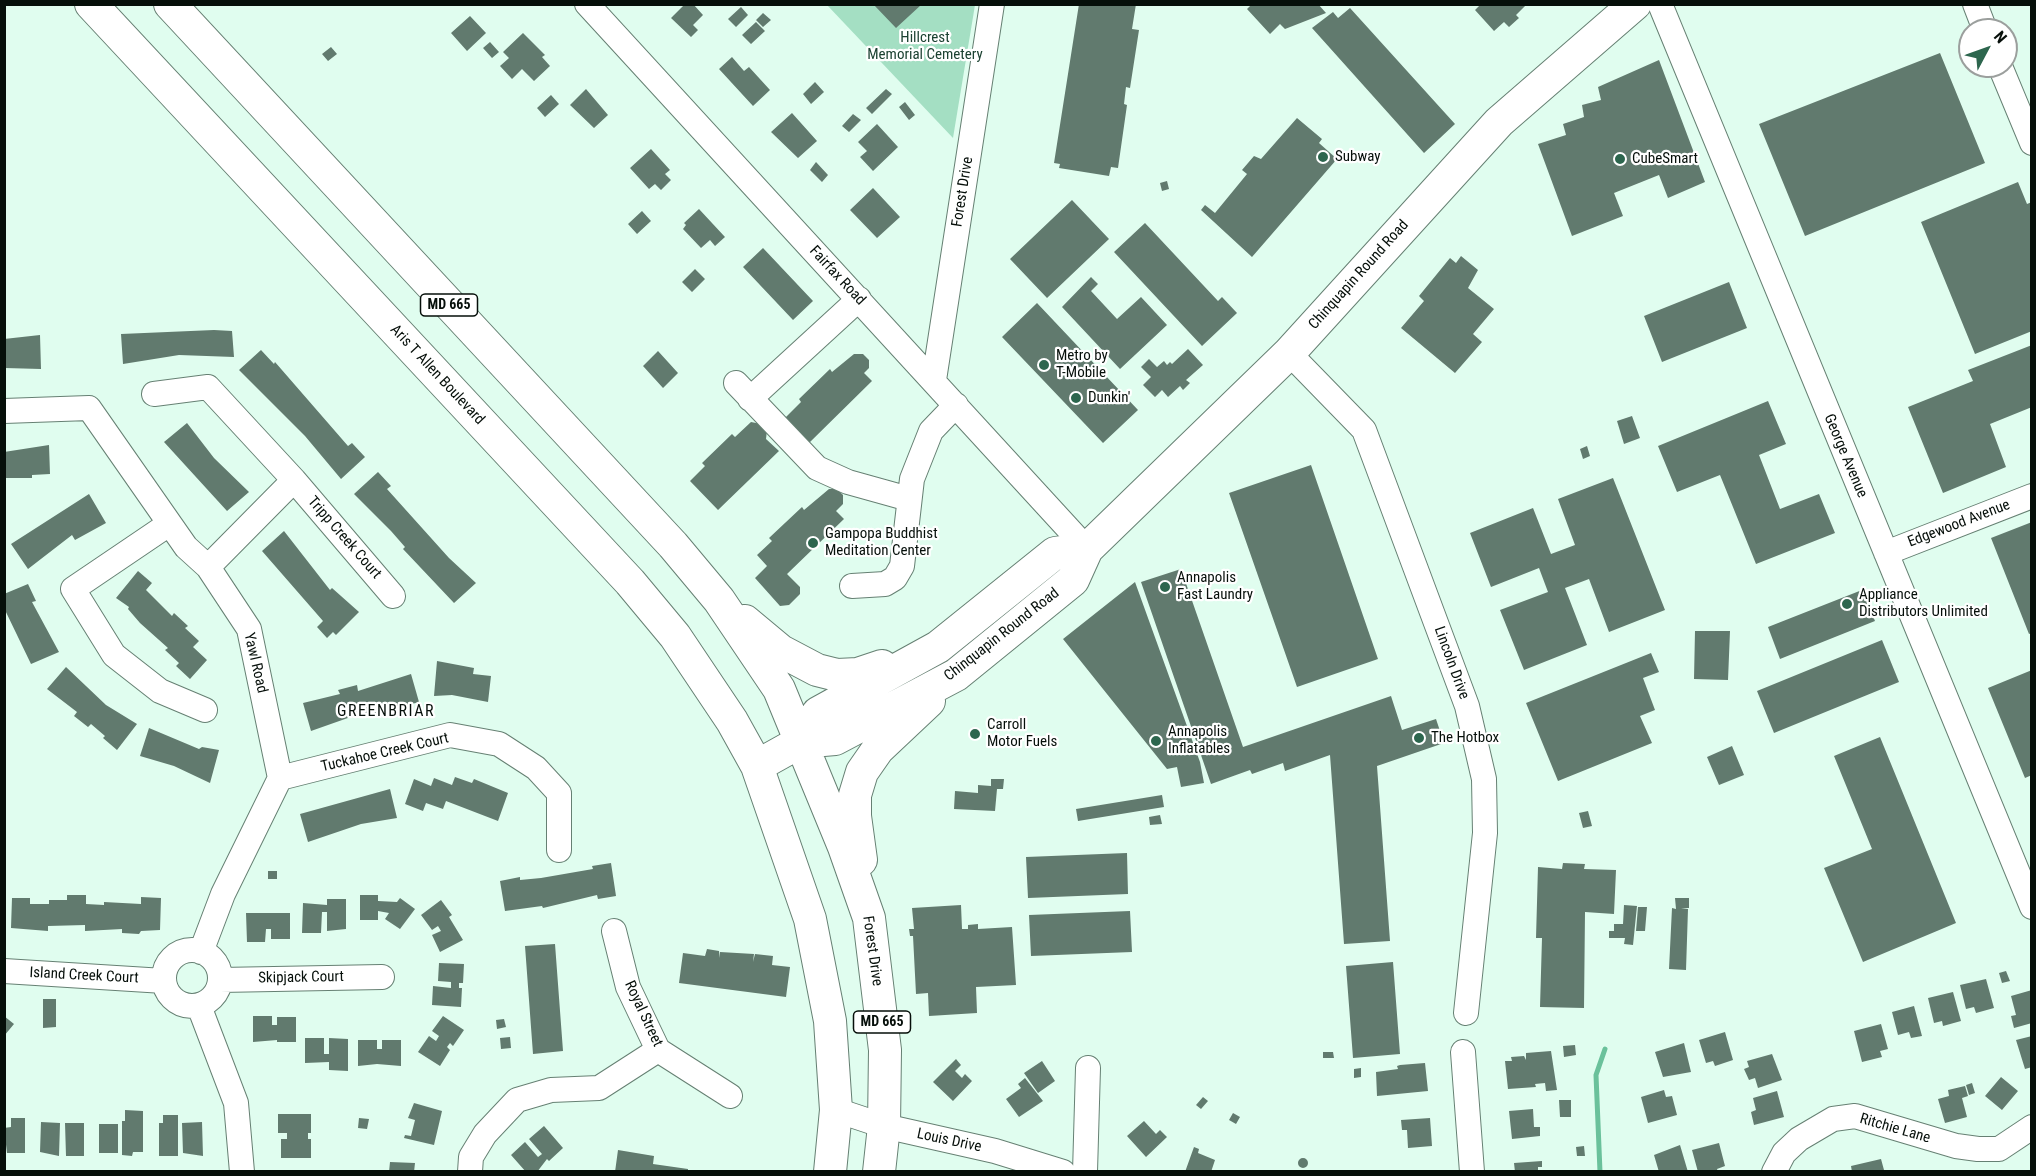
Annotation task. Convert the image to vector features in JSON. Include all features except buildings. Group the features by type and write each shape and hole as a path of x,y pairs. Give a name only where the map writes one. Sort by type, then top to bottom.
{"main road":[{"name":"Aris T Allen Boulevard","path":"91,4 630,582 675,636 705,678 757,766"},
{"name":"MD 665","path":"170,4 673,545 719,600 779,689 800,742"},
{"name":"Chinquapin Round Road","path":"757,766 800,742 835,739 956,675 1073,580 1087,549 1289,353 1499,122 1635,4"},
{"name":"Chinquapin Round Road","path":"800,742 818,713 938,647 1055,553 1087,549"},
{"path":"719,600 799,663 837,675 858,674 938,647"},
{"path":"869,918 855,816 855,795 862,772 878,749 956,675"},
{"name":"Forest Drive","path":"800,742 869,918 885,1050 884,1126 879,1172"},
{"path":"757,766 810,919 830,1021 836,1110 830,1172"}],"street":[{"name":"Fairfax Road","path":"586,4 1087,549"},
{"name":"Forest Drive","path":"934,380 992,4"},
{"name":"George Avenue","path":"1660,4 2031,908"},
{"path":"2005,78 2031,143"},
{"path":"859,299 743,391 817,468 848,482 909,499"},
{"name":"Lincoln Drive","path":"1289,353 1364,430 1467,706 1484,779 1485,833 1466,1013"},
{"name":"Tripp Creek Court","path":"154,394 208,387 294,480 393,596"},
{"path":"852,586 885,584 895,578 902,566 912,478 931,431 956,405"},
{"name":"Yawl Road","path":"4,411 89,408 186,548 208,567 249,629 280,778"},
{"path":"208,567 294,480"},
{"name":"Edgewood Avenue","path":"1886,553 2031,496"},
{"path":"169,524 74,589 114,655 160,691 205,710"},
{"name":"Tuckahoe Creek Court","path":"280,778 450,735 499,744 536,768 559,793 559,850"},
{"path":"201,951 223,894 280,778"},
{"name":"Royal Street","path":"615,931 628,987 658,1050 730,1095"},
{"path":"192,950 201,951 215,962 220,980 214,996 199,1006 180,1004 172,998 164,981 165,972 174,956 192,950"},
{"name":"Island Creek Court","path":"4,971 164,981"},
{"name":"Skipjack Court","path":"220,980 382,977"},
{"path":"199,1006 236,1103 242,1172"},
{"path":"470,1172 471,1157 485,1134 517,1100 551,1090 599,1088 658,1050"},
{"path":"1463,1052 1472,1172"},
{"path":"1085,1172 1088,1068"},
{"name":"Louis Drive","path":"836,1110 884,1126 995,1150 1063,1172"},
{"name":"Ritchie Lane","path":"1774,1172 1784,1153 1799,1139 1833,1119 1855,1116 1956,1146 1978,1149 1999,1149 2031,1127"}],"green space":[{"name":"Hillcrest Memorial Cemetery","path":"827,5 975,5 953,138"}],"waterway":[{"path":"1600,1172 1596,1075 1605,1049"}],"place":[{"name":"Subway","path":"1323,157"},
{"name":"CubeSmart","path":"1620,159"},
{"name":"Metro by T-Mobile","path":"1044,365"},
{"name":"Dunkin'","path":"1076,398"},
{"name":"Gampopa Buddhist Meditation Center","path":"813,543"},
{"name":"Annapolis Fast Laundry","path":"1165,587"},
{"name":"Appliance Distributors Unlimited","path":"1847,604"},
{"name":"Carroll Motor Fuels","path":"975,734"},
{"name":"The Hotbox","path":"1419,738"},
{"name":"Annapolis Inflatables","path":"1156,741"}],"district":[{"name":"GREENBRIAR","path":"386,712"}]}
